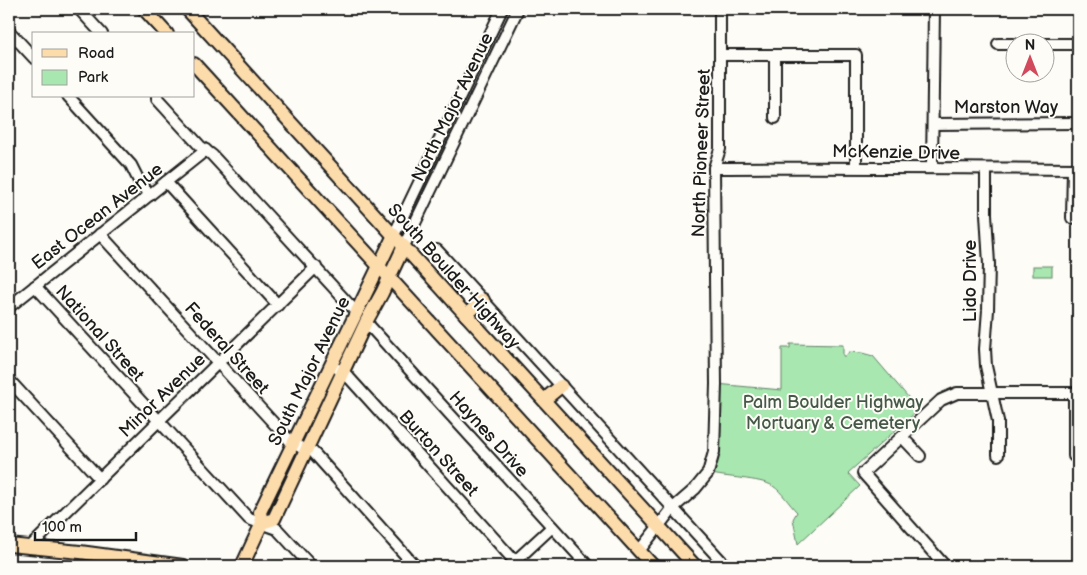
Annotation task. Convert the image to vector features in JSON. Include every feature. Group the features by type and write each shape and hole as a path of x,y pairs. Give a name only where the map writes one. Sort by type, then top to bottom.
{"main road":[{"path":"144,9 164,32"},
{"name":"South Boulder Highway","path":"187,9 695,566"},
{"path":"195,65 653,566"},
{"name":"South Major Avenue","path":"242,566 262,523 260,512 394,235"},
{"name":"South Major Avenue","path":"262,523 274,519 305,450 404,246"},
{"path":"466,315 483,300"},
{"path":"544,400 561,386"},
{"path":"9,545 80,552 183,566"}],"street":[{"path":"79,9 100,32"},
{"name":"North Major Avenue","path":"394,235 502,9"},
{"name":"North Pioneer Street","path":"639,552 672,509 695,490 708,474 714,452 716,384 714,168 720,149 720,9"},
{"path":"932,167 934,9"},
{"name":"North Major Avenue","path":"404,246 515,10"},
{"path":"9,31 32,56"},
{"path":"998,44 1004,44"},
{"path":"1054,44 1078,44"},
{"path":"720,54 856,55 856,167"},
{"path":"775,55 775,118"},
{"path":"469,78 481,85"},
{"path":"70,98 131,165 139,181 150,195"},
{"path":"157,98 200,146 212,154 356,312"},
{"name":"Marston Way","path":"933,124 1078,123"},
{"name":"East Ocean Avenue","path":"9,307 206,150"},
{"name":"McKenzie Drive","path":"714,168 932,167 1075,169"},
{"name":"Lido Drive","path":"986,169 989,264 985,349 986,366 998,421 998,456"},
{"path":"1072,218 1075,169"},
{"path":"166,182 278,305"},
{"name":"Federal Street","path":"100,234 293,443 305,450 314,452 415,566"},
{"path":"437,250 726,566"},
{"name":"Minor Avenue","path":"30,547 316,267"},
{"name":"National Street","path":"36,286 249,519 277,529 311,566"},
{"name":"Haynes Drive","path":"366,322 588,566"},
{"name":"Burton Street","path":"331,366 343,371 515,565"},
{"path":"9,380 100,479"},
{"path":"945,566 863,473 942,400 951,394 957,393 1076,393 1074,456"},
{"path":"902,437 920,456"},
{"path":"515,565 552,527"}],"green space":[{"path":"1033,266 1052,266 1052,276 1033,276"},
{"name":"Palm Boulder Highway Mortuary & Cemetery","path":"790,344 843,345 843,356 846,356 849,352 873,356 914,404 917,411 848,473 860,486 798,544 793,519 797,512 773,486 760,481 708,473 716,384 782,390 782,348 790,348"}]}
